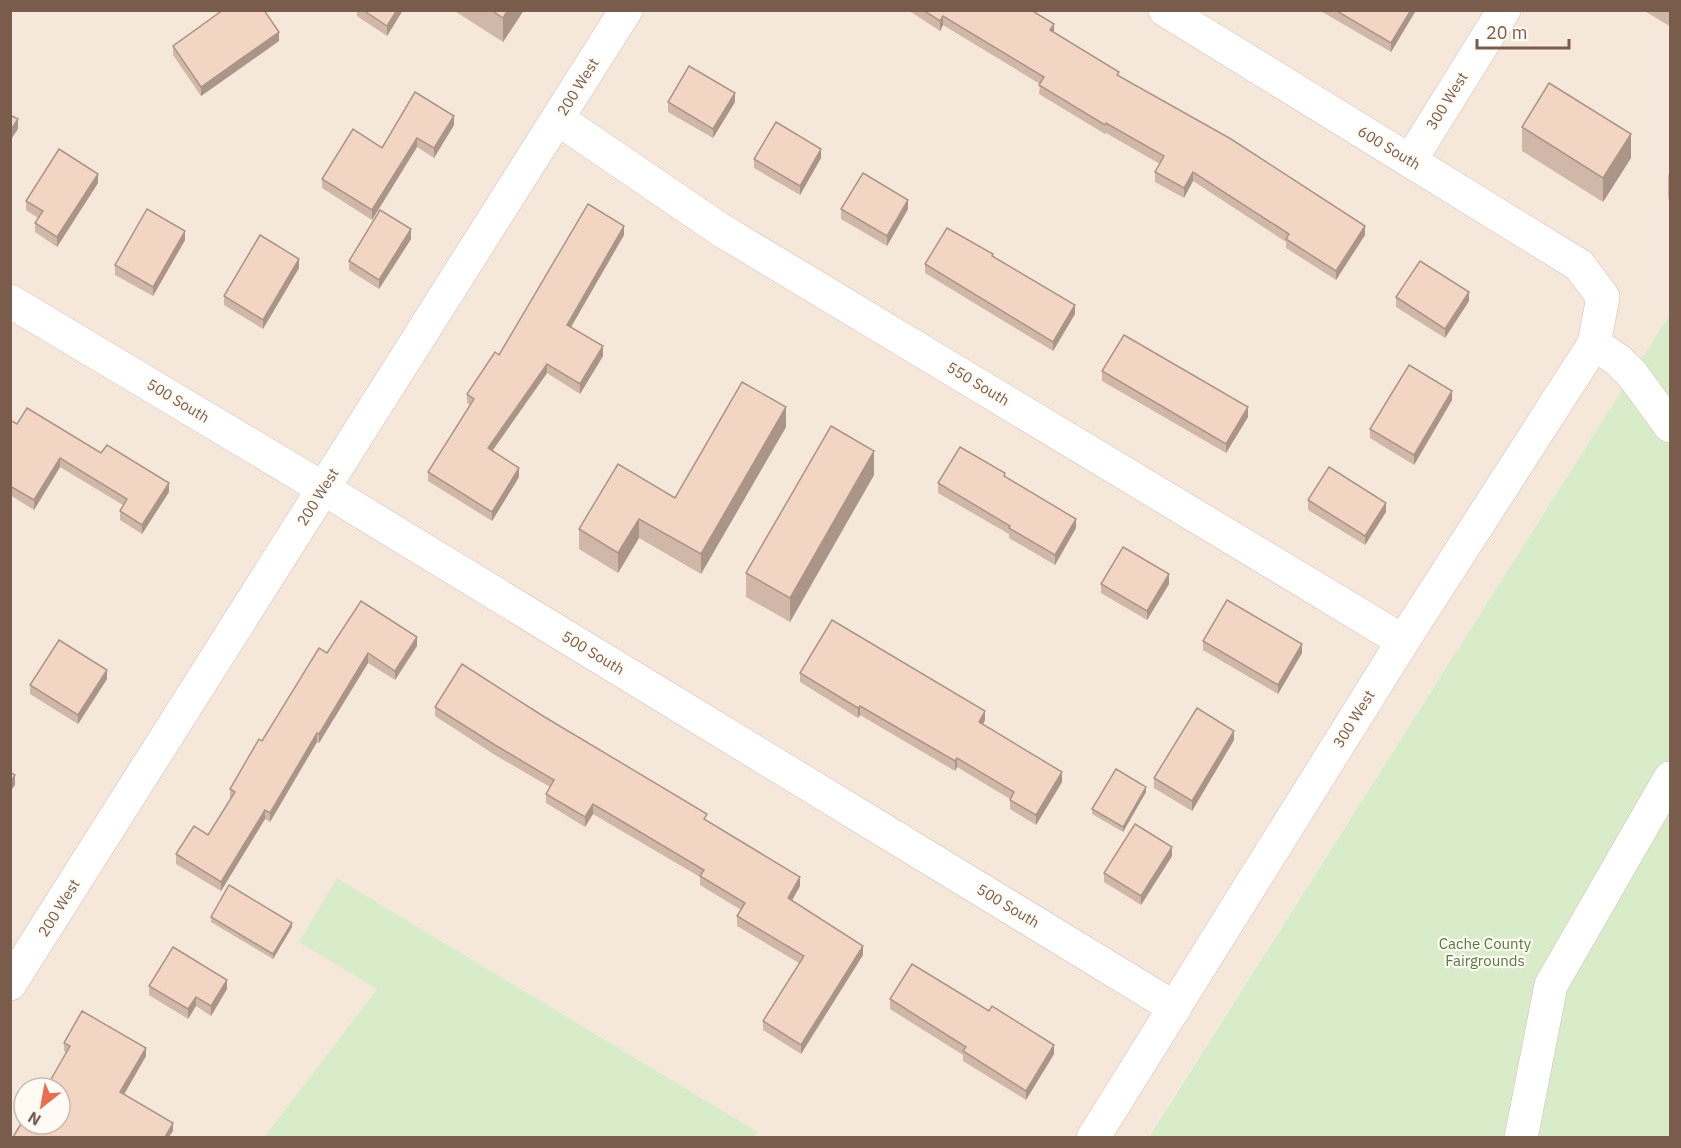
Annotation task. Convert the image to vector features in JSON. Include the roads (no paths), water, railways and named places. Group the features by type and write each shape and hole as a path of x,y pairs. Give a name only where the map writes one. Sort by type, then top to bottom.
{"street":[{"name":"200 West","path":"10,984 626,10"},
{"name":"600 South","path":"1165,10 1579,265 1604,297"},
{"name":"300 West","path":"1410,160 1504,10"},
{"name":"550 South","path":"558,119 721,230 1403,641"},
{"name":"300 West","path":"1093,1137 1403,641 1594,344 1604,297"},
{"name":"500 South","path":"10,301 324,489 1175,1008"},
{"path":"1594,344 1618,360 1632,374 1671,426"},
{"path":"1521,1137 1551,985 1671,778"}],"park label":[{"name":"Cache County Fairgrounds","path":"1485,952"}]}
